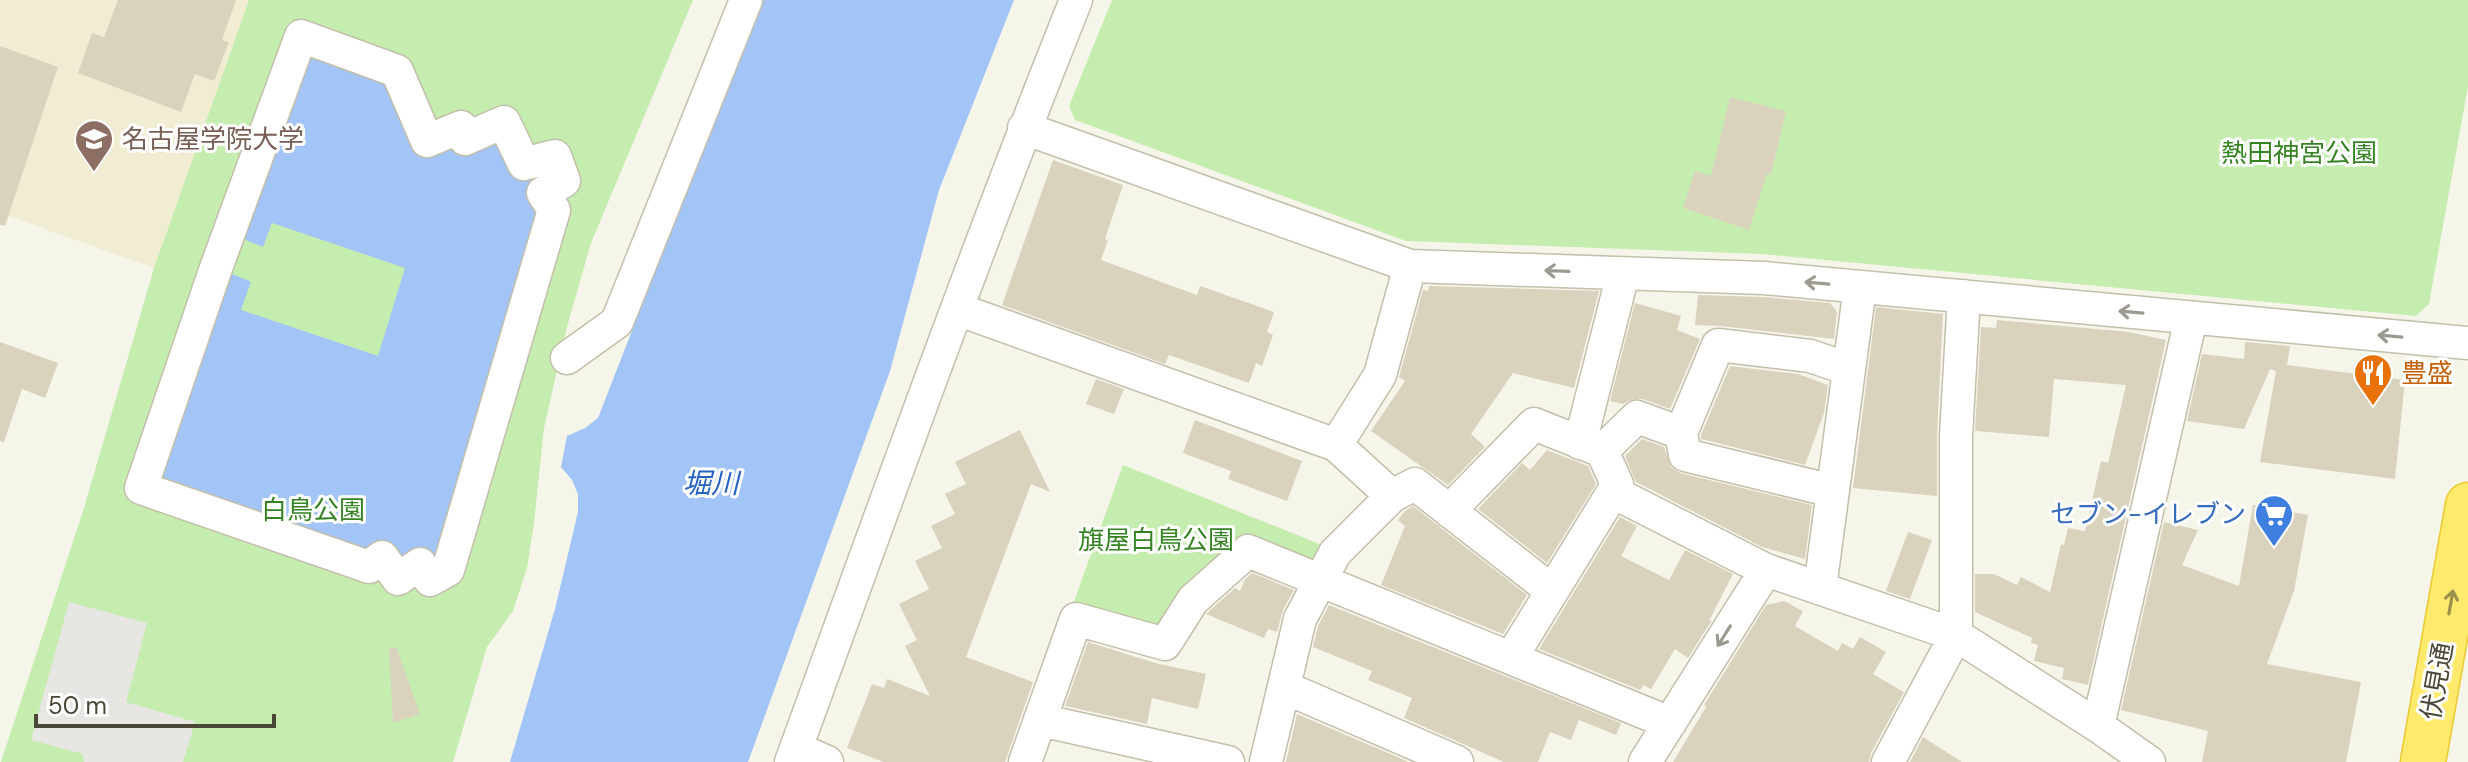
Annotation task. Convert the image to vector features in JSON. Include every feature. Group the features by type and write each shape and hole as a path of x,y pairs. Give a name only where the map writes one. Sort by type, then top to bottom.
{"highway":[{"name":"伏見通","path":"2423,762 2468,505"}],"street":[{"path":"567,358 617,322 746,0"},
{"path":"827,762 794,755 1024,128 1076,0"},
{"path":"301,36 397,71 427,141 461,127 465,139 504,122 524,164 555,156 564,181 543,193 554,210 529,293 448,570 430,580 420,564 398,579 382,557 369,567 141,488 216,268 301,36"},
{"path":"1024,128 1410,266 1764,278 2468,343"},
{"path":"1336,445 1380,375 1410,266"},
{"path":"1591,447 1623,274"},
{"path":"1820,588 1860,287"},
{"path":"1888,762 1956,635 1956,436 1964,296"},
{"path":"957,309 1336,445 1392,496"},
{"path":"2098,726 2191,318"},
{"path":"1833,491 1685,455 1681,433 1718,345 1810,356 1849,369"},
{"path":"1591,447 1637,417 1681,433"},
{"path":"1449,511 1534,424 1591,447 1617,484 1511,658"},
{"path":"1266,762 1300,619 1335,553 1392,496 1415,484 1551,590"},
{"path":"1613,492 1766,570 1956,635 2149,762"},
{"path":"1025,762 1076,619 1165,644 1193,600 1248,551 1670,723"},
{"path":"1645,762 1766,570"},
{"path":"1286,688 1438,758"},
{"path":"1040,720 1228,762"}],"shaded area":[{"name":"名古屋学院大学","path":"0,0 249,0 154,268 0,213"},
{"path":"69,602 147,623 126,702 195,722 183,762 84,762 83,754 31,740"}],"green space":[{"name":"白鳥公園","path":"249,0 693,0 591,243 567,327 544,428 527,568 513,611 487,647 453,762 1,762 84,508 154,268"},
{"name":"熱田神宮公園","path":"1112,0 2468,0 2468,86 2429,304 2416,316 1761,254 1406,241 1075,120 1069,106"},
{"name":"旗屋白鳥公園","path":"1123,465 1327,547 1307,563 1248,539 1155,630 1072,607"}],"water":[{"name":"堀川","path":"761,0 1014,0 939,190 890,371 748,762 510,762 555,609 578,512 578,494 561,467 567,436 598,418"},
{"path":"304,44 392,75 424,149 503,130 551,162 548,211 449,541 437,549 442,565 401,569 149,481 223,270 251,282 241,310 378,356 405,268 272,223 263,247 236,236"}],"building":[{"path":"118,0 236,0 222,40 229,42 214,81 195,74 181,112 78,73 92,33 104,37"},
{"path":"0,46 58,67 5,226 0,225"},
{"path":"1730,97 1786,111 1771,175 1767,173 1749,230 1683,208 1695,171 1711,176"},
{"path":"1053,160 1123,185 1101,260 1197,295 1200,286 1274,312 1267,332 1273,335 1262,366 1256,363 1249,383 1169,355 1165,364 1002,305"},
{"path":"1429,286 1599,291 1574,388 1513,373 1471,434 1485,447 1448,485 1371,431 1405,381 1399,377 1423,290 1428,291"},
{"path":"1698,295 1830,303 1837,312 1834,339 1695,325"},
{"path":"1635,303 1681,316 1677,330 1700,339 1670,409 1643,399 1632,399 1623,404 1610,401"},
{"path":"1876,307 1943,314 1937,496 1853,488"},
{"path":"1997,320 2129,332 2166,340 2088,685 2062,679 2064,668 2034,661 2038,645 2031,643 2032,638 1975,612 1975,574 1994,574 2017,585 2021,577 2050,592 2061,544 2064,545 2068,528 2085,531 2101,461 2108,463 2126,385 2054,379 2049,437 1975,431 1981,327 1996,328"},
{"path":"0,342 58,363 45,398 22,389 4,442 0,441"},
{"path":"2245,342 2290,346 2287,365 2405,380 2395,479 2260,462 2276,371 2270,369 2244,429 2187,421 2202,354 2244,359"},
{"path":"1730,366 1798,374 1828,385 1824,413 1805,465 1701,439"},
{"path":"1096,379 1124,389 1114,414 1086,404"},
{"path":"1195,420 1302,461 1287,501 1228,479 1231,471 1183,453"},
{"path":"1020,430 1050,492 1031,484 966,657 1033,682 1005,762 884,762 847,748 872,684 884,688 887,679 930,696 905,646 917,640 899,604 929,589 915,561 942,548 931,526 955,514 945,494 966,484 955,462"},
{"path":"1642,439 1664,447 1671,467 1680,473 1812,505 1805,559 1762,547 1636,482 1625,456"},
{"path":"1547,450 1588,466 1596,484 1547,563 1478,509 1522,463 1530,470"},
{"path":"2253,505 2308,515 2294,591 2267,664 2361,682 2346,762 2202,762 2208,731 2121,710 2164,522 2198,530 2182,565 2239,586"},
{"path":"1413,506 1527,595 1503,634 1381,585 1405,526 1398,520"},
{"path":"1620,517 1637,526 1621,556 1669,580 1685,550 1733,574 1709,621 1712,620 1688,658 1675,649 1651,689 1643,685 1640,690 1539,649"},
{"path":"1908,532 1932,540 1910,599 1886,591"},
{"path":"1252,573 1294,590 1283,610 1277,632 1268,629 1264,638 1206,614 1235,588 1240,591 1245,579"},
{"path":"1784,601 1803,611 1795,626 1838,651 1842,643 1853,649 1860,637 1886,652 1873,674 1904,692 1869,762 1673,762 1766,605"},
{"path":"1329,605 1621,723 1616,735 1579,720 1571,740 1550,732 1538,762 1504,762 1404,718 1412,698 1368,680 1372,671 1313,647 1318,626"},
{"path":"1088,642 1155,663 1206,674 1198,709 1152,698 1147,724 1065,706"},
{"path":"396,647 420,714 393,723 389,649"},
{"path":"1297,714 1409,762 1286,762"},
{"path":"1923,737 1962,762 1910,762"}],"place":[{"name":"名古屋学院大学","path":"94,173"},
{"name":"豊盛","path":"2373,407"},
{"name":"セブン-イレブン","path":"2274,548"}]}
